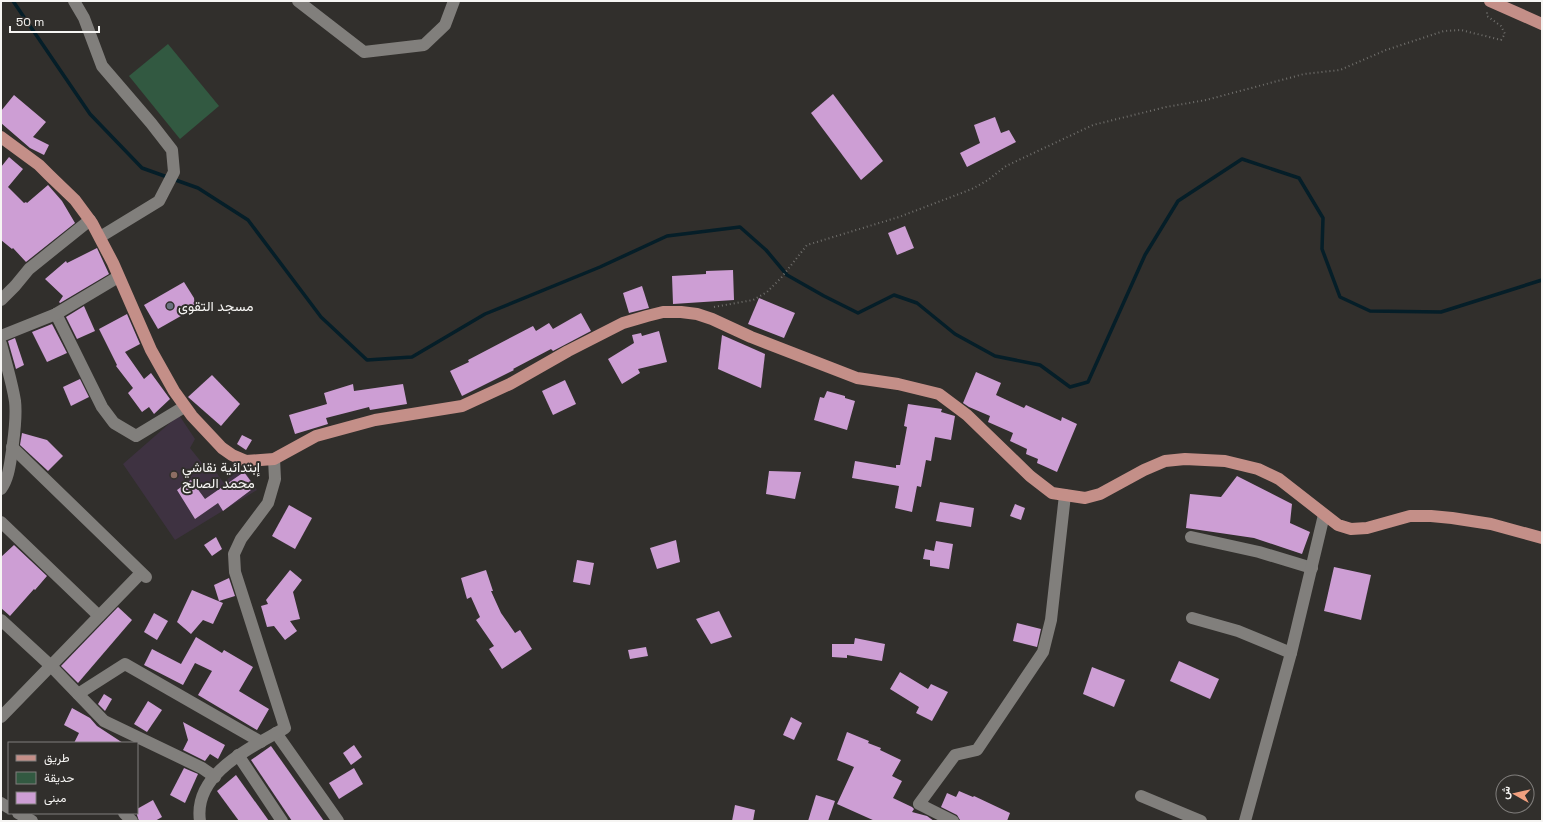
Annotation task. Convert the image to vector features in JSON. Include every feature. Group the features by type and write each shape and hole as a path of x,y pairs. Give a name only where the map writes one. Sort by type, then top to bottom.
{"main road":[{"path":"1488,5 1542,24"},
{"path":"1,138 49,175 74,200 90,220 113,263 151,350 184,407 222,448 232,455 246,461 274,459 316,436 375,420 462,406 510,384 568,350 623,323 663,312 681,312 704,316 751,337 857,378 898,384 939,394 967,415 1042,486 1052,493 1085,498 1100,494 1144,470 1165,461 1209,459 1258,469 1279,479 1338,525 1351,529 1367,528 1410,516 1431,516 1470,520 1542,538"}],"street":[{"path":"74,1 84,18 102,66 172,150 174,172 159,201 100,237"},
{"path":"298,1 364,52 424,45 446,25 454,1"},
{"path":"1,300 15,286 29,268 90,220"},
{"path":"1,336 56,314 118,277"},
{"path":"56,314 102,407 114,423 136,436 184,407"},
{"path":"1,344 12,384 15,403 12,447 6,481 1,489"},
{"path":"2,713 51,666 99,616 143,575 12,447"},
{"path":"200,821 201,799 215,776 238,755 285,728 235,572 234,554 241,539 268,503 275,479 274,459"},
{"path":"952,821 919,804 954,755 977,750 1044,652 1051,620 1066,495"},
{"path":"1245,821 1291,653 1324,515"},
{"path":"1,522 99,616"},
{"path":"1191,537 1258,552 1312,568"},
{"path":"1192,618 1238,631 1291,653"},
{"path":"1,620 51,666 104,721 202,768 215,776"},
{"path":"78,694 125,664 261,742"},
{"path":"276,733 338,821"},
{"path":"238,755 282,821"},
{"path":"1141,796 1201,821"},
{"path":"20,814 32,821"}],"path":[{"path":"704,316 713,307 753,300 767,292 781,278 807,245 899,217 972,189 988,180 1006,166 1093,125 1166,107 1206,100 1304,74 1340,70 1386,50 1444,31 1461,30 1501,40 1505,34 1501,26 1487,16 1488,5"}],"shaded area":[{"name":"إبتدائية نقاشي محمد الصالح","path":"179,415 195,439 190,448 206,468 211,465 223,482 243,468 257,490 175,540 123,464"}],"green space":[{"path":"168,44 219,106 180,139 129,76"}],"building":[{"path":"833,94 883,161 861,180 811,113"},
{"path":"14,95 46,122 33,137 49,145 44,155 30,148 1,123 1,111"},
{"path":"995,117 1001,133 1009,130 1016,142 967,167 960,153 980,143 974,125"},
{"path":"9,157 23,169 8,187 24,203 27,203 48,185 62,201 75,223 26,262 13,248 12,249 1,240 1,167"},
{"path":"905,226 914,248 897,255 888,233"},
{"path":"97,248 109,274 60,303 59,302 63,296 45,279 66,261 67,263"},
{"path":"733,270 734,300 673,304 672,276 706,274 706,271"},
{"name":"مسجد التقوى","path":"184,282 194,298 195,308 158,329 144,305"},
{"path":"642,286 649,308 629,313 623,293"},
{"path":"759,298 795,313 784,338 748,324"},
{"path":"84,306 95,331 77,339 66,317"},
{"path":"581,313 591,331 553,351 551,349 513,369 514,370 462,396 450,371 533,326 536,331 549,323 553,329"},
{"path":"127,314 140,344 125,352 144,379 151,373 170,399 154,414 149,407 142,412 128,393 133,388 116,366 117,365 99,329"},
{"path":"52,324 67,353 47,362 32,332"},
{"path":"659,331 667,362 638,369 640,373 622,384 608,359 634,343 632,335 641,333 642,336"},
{"path":"722,335 765,354 761,388 718,369"},
{"path":"15,338 24,365 16,369 8,341"},
{"path":"976,372 1001,383 996,395 1024,408 1026,405 1061,421 1062,417 1077,424 1057,472 1037,463 1038,459 1026,454 1027,449 1010,441 1013,433 988,422 990,416 963,403"},
{"path":"212,375 240,404 221,426 188,397"},
{"path":"80,379 89,397 71,406 63,387"},
{"path":"565,380 576,404 553,415 542,391"},
{"path":"353,384 354,391 403,384 407,404 370,410 369,407 326,418 328,424 295,434 289,415 327,404 324,393"},
{"path":"827,391 845,396 845,398 855,401 847,430 814,420 820,397 824,398"},
{"path":"908,404 942,409 941,412 955,416 951,440 935,437 931,461 926,460 921,487 917,486 912,512 895,508 899,486 852,478 855,461 896,468 896,465 900,465 907,427 904,426"},
{"path":"22,433 47,440 63,456 48,471 20,445"},
{"path":"242,435 252,440 246,450 237,444"},
{"path":"769,471 801,472 795,499 766,494"},
{"path":"244,472 255,487 223,511 218,503 195,519 177,490 191,480 205,499"},
{"path":"1237,476 1292,504 1290,523 1310,532 1302,554 1254,538 1186,528 1190,494 1221,497"},
{"path":"940,502 974,508 971,527 936,521"},
{"path":"1015,504 1025,508 1021,520 1010,516"},
{"path":"289,505 312,518 295,549 272,536"},
{"path":"216,537 222,549 212,556 204,545"},
{"path":"676,540 680,562 657,569 650,548"},
{"path":"936,541 953,544 949,569 930,566 930,560 923,559 925,549 934,551"},
{"path":"14,545 47,576 10,616 1,608 1,557"},
{"path":"577,560 594,563 590,585 573,582"},
{"path":"1334,567 1371,575 1361,620 1324,611"},
{"path":"290,570 302,580 293,592 300,619 290,621 297,631 285,640 274,626 267,627 261,606 268,604 266,600"},
{"path":"486,570 493,591 491,591 501,613 515,633 520,630 532,649 502,669 489,649 494,646 476,620 480,617 471,597 467,599 461,578"},
{"path":"229,578 235,596 219,601 214,585"},
{"path":"192,590 223,603 213,624 203,620 191,634 177,622"},
{"path":"118,607 132,620 78,683 61,666"},
{"path":"719,611 732,637 711,644 696,619"},
{"path":"154,613 168,621 157,640 144,632"},
{"path":"1017,623 1041,629 1037,647 1013,641"},
{"path":"196,637 222,653 224,650 253,667 239,691 269,709 257,730 198,695 212,671 195,663 183,685 144,665 152,649 181,664"},
{"path":"855,638 885,644 882,661 847,655 847,658 832,657 832,644 854,644"},
{"path":"646,647 648,656 630,659 628,650"},
{"path":"1179,661 1219,679 1210,699 1170,681"},
{"path":"1092,667 1125,680 1114,707 1083,694"},
{"path":"900,672 928,689 931,684 948,692 932,721 916,713 919,707 890,689"},
{"path":"104,694 112,699 105,711 98,704"},
{"path":"148,701 162,710 147,732 134,724"},
{"path":"72,708 90,718 97,726 121,742 74,742 79,733 64,725"},
{"path":"791,717 802,723 794,740 783,735"},
{"path":"183,722 225,745 218,759 210,754 205,761 183,750 188,740"},
{"path":"847,732 869,741 868,743 881,748 880,750 901,760 892,776 902,781 893,798 912,807 914,809 912,812 927,816 934,821 875,821 837,804 854,767 837,760"},
{"path":"354,745 362,757 351,765 343,753"},
{"path":"271,746 324,821 292,821 251,760"},
{"path":"184,768 198,774 185,803 170,795"},
{"path":"354,768 363,784 339,799 329,783"},
{"path":"236,775 269,821 239,821 217,791"},
{"path":"959,791 973,797 974,796 1010,813 1007,821 960,820 957,815 941,807 947,793 956,797"},
{"path":"816,795 835,801 828,821 808,821"},
{"path":"153,800 162,817 155,821 139,821 137,815 138,808"},
{"path":"735,805 755,810 753,821 732,821"}],"waterway":[{"path":"13,1 90,114 142,168 198,188 248,220 321,317 367,360 412,357 485,314 600,267 667,236 740,227 766,250 787,275 858,313 894,295 917,303 955,334 995,356 1040,365 1070,387 1088,382 1145,255 1178,201 1242,159 1299,178 1323,218 1322,249 1340,297 1370,311 1441,312 1542,280"}],"place":[{"name":"مسجد التقوى","path":"170,306"},
{"name":"إبتدائية نقاشي محمد الصالح","path":"174,475"}]}
